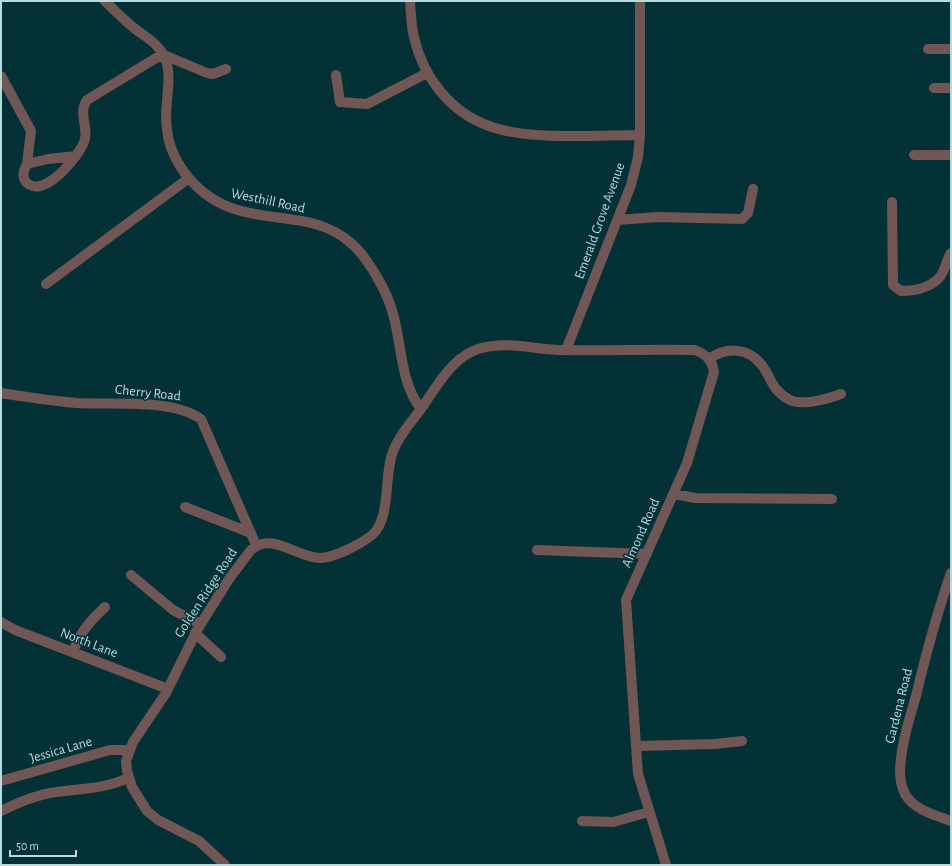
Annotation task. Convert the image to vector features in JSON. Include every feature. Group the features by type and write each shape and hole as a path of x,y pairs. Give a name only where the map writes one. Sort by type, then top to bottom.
{"street":[{"name":"Westhill Road","path":"105,1 135,29 155,43 164,55 169,72 165,113 167,136 175,158 188,178 208,197 226,207 258,216 315,225 337,234 352,244 370,268 390,304 406,377 410,390 421,409"},
{"path":"410,1 414,37 427,73 440,92 459,110 489,126 528,135 640,135"},
{"name":"Emerald Grove Avenue","path":"566,350 631,185 638,158 640,135 640,1"},
{"path":"928,49 951,50"},
{"path":"1,76 31,131 27,164 23,170 23,177 26,183 33,186 41,186 66,168 82,148 86,135 83,110 87,100 164,55 207,73 213,74 226,69"},
{"path":"336,75 340,102 367,104 427,73"},
{"path":"934,88 951,88"},
{"path":"914,155 951,155"},
{"path":"27,164 48,159 76,156"},
{"path":"46,284 188,178"},
{"path":"617,220 658,218 742,219 748,213 753,190"},
{"path":"892,202 893,285 901,291 921,289 939,278 946,259 951,252"},
{"name":"Golden Ridge Road","path":"225,865 198,841 164,823 147,811 136,796 128,778 126,761 130,750 168,689 200,624 240,564 256,545 271,543 310,556 321,558 343,551 371,535 380,525 388,466 393,450 403,433 442,379 456,364 473,351 497,346 566,350"},
{"path":"566,350 695,350 706,355 709,359 719,352 739,350 754,356 762,365 769,379 779,392 791,400 810,402 826,400 841,394"},
{"name":"Almond Road","path":"666,865 638,774 626,600 688,463 714,372 713,365 709,359"},
{"name":"Cherry Road","path":"1,394 78,403 130,402 191,412 201,419 256,545"},
{"path":"674,494 695,498 832,499"},
{"path":"185,507 250,533"},
{"path":"537,550 647,554"},
{"name":"Gardena Road","path":"951,573 948,590 909,722 902,753 900,776 903,789 911,802 923,810 951,821"},
{"path":"131,575 173,610 200,624"},
{"path":"73,652 84,629 105,608"},
{"name":"North Lane","path":"1,622 15,630 168,689"},
{"path":"195,633 221,657"},
{"path":"636,746 715,744 742,741"},
{"name":"Jessica Lane","path":"1,781 110,750 130,750"},
{"path":"1,810 19,802 48,794 98,786 128,778"},
{"path":"582,821 613,822 650,812"}]}
